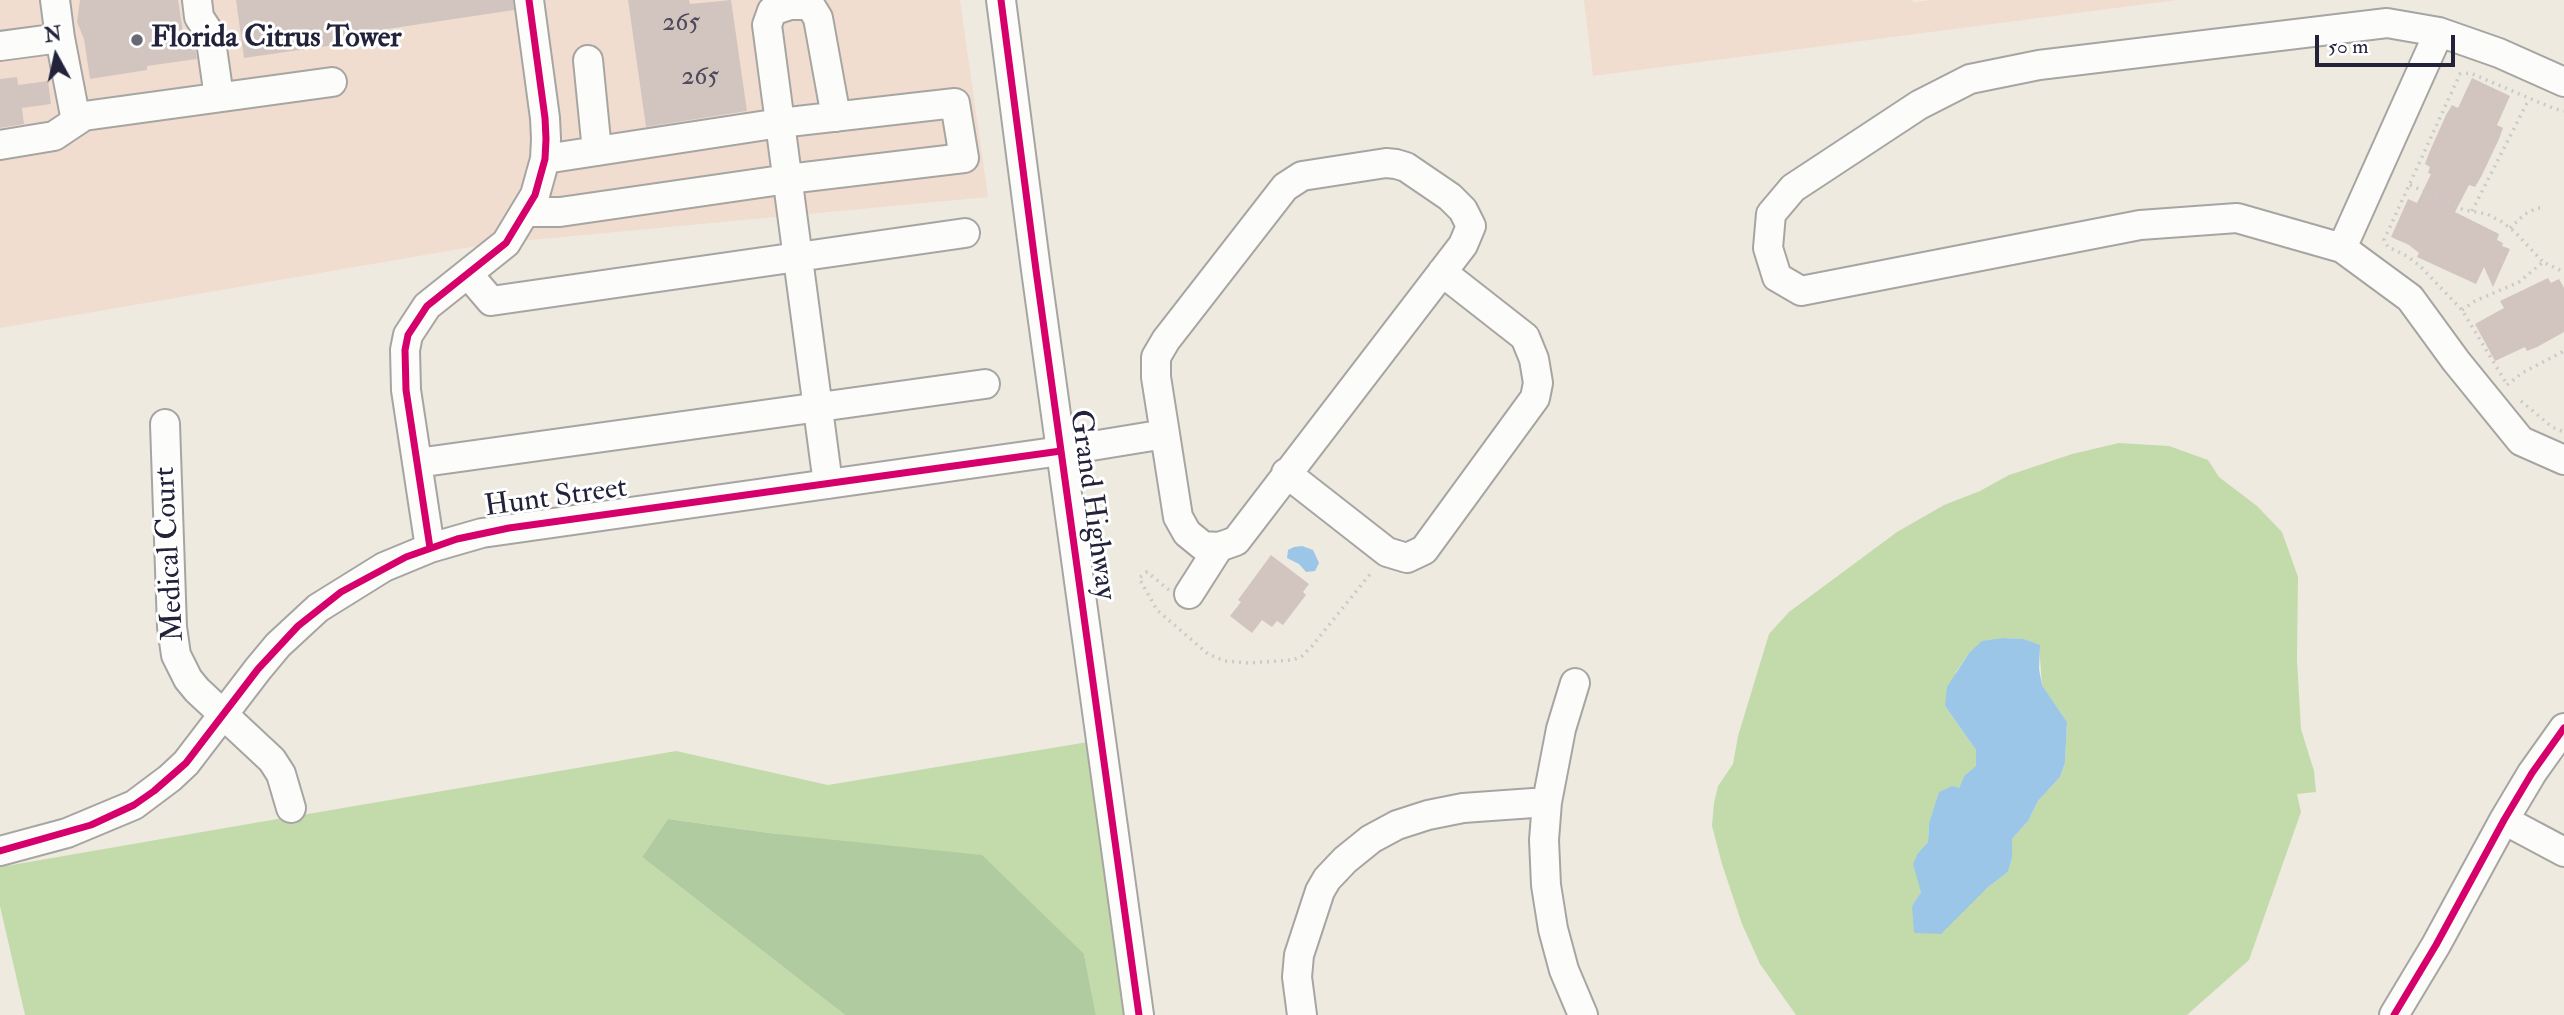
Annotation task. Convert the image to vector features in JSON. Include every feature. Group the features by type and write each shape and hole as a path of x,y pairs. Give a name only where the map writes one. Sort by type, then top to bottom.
{"street":[{"path":"55,0 76,121"},
{"path":"197,0 199,17 210,34 219,97"},
{"path":"430,548 404,367 408,335 427,306 506,243 535,195 545,159 545,118 529,0"},
{"name":"Grand Highway","path":"1001,0 1060,451 1139,1015"},
{"path":"828,484 767,24 772,11 790,5 810,5 818,18 836,117"},
{"path":"2564,82 2499,53 2439,32 2387,23 2039,65 1970,79 1919,105 1793,188 1771,214 1768,248 1777,277 1801,291 2140,225 2237,218 2342,248 2410,298 2456,361 2521,441 2564,460"},
{"path":"2342,248 2439,32"},
{"path":"0,46 60,38"},
{"path":"588,60 597,151"},
{"path":"0,145 54,136 84,116 332,82"},
{"path":"527,212 560,212 788,179 964,159 955,103 780,123 545,159"},
{"path":"1387,163 1406,167 1450,197 1471,226 1463,244 1442,272 1236,541 1219,547 1202,546 1187,533 1178,517 1156,377 1156,357 1166,340 1285,187 1302,176 1387,163"},
{"path":"468,274 491,301 965,233"},
{"path":"1286,473 1387,552 1407,558 1424,550 1535,398 1538,383 1534,359 1525,337 1442,272"},
{"path":"417,463 985,384"},
{"name":"Medical Court","path":"165,424 176,655 188,679 272,760 281,774 291,808"},
{"name":"Hunt Street","path":"0,851 79,829 134,805 186,763 278,645 318,608 384,567 430,548 509,528 1165,434"},
{"path":"1182,595 1219,547"},
{"path":"1576,683 1561,729 1547,802 1544,840 1547,896 1553,929 1564,970 1583,1015"},
{"path":"2394,1015 2504,820 2532,773 2564,728"},
{"path":"1302,1015 1297,977 1299,955 1320,891 1345,860 1371,839 1397,825 1428,815 1463,808 1547,802"},
{"path":"2504,820 2564,852"}],"path":[{"path":"2564,111 2470,74 2460,74 2384,240 2385,244 2420,266 2462,310 2507,385 2527,408 2552,427 2564,432"},
{"path":"2472,211 2529,99"},
{"path":"2410,185 2444,202 2487,214 2510,228 2543,262 2564,272"},
{"path":"2510,228 2525,214 2544,208"},
{"path":"2462,310 2475,301 2519,282 2543,262"},
{"path":"2507,385 2522,373 2564,351"},
{"path":"1182,595 1147,572 1139,578 1157,610 1208,654 1225,661 1249,663 1293,660 1302,656 1312,646 1371,573"}],"shaded area":[{"path":"0,0 518,0 536,119 532,173 489,244 0,328"},
{"path":"541,0 960,0 988,197 521,241 535,218"},
{"path":"1584,0 1914,2 2177,0 1593,76"}],"green space":[{"path":"2119,443 2169,446 2208,460 2219,477 2257,506 2282,532 2298,577 2297,660 2301,729 2314,771 2316,792 2297,794 2301,812 2249,960 2187,1015 1796,1015 1760,964 1742,924 1712,826 1718,786 1733,764 1738,736 1769,634 1789,612 1897,532 1944,505 1980,491 2009,475 2072,454","holes":["2003,638 2024,639 2039,645 2042,685 2067,722 2065,763 2060,777 2038,801 2028,821 2012,839 2012,858 2008,872 1987,888 1912,906 1921,892 1918,853 1928,842 1929,823 1939,793 1959,788 1964,776 1976,767 1976,750 1945,706 1956,672 1969,653"]},
{"path":"1094,741 1130,1015 1096,1015 1084,954 777,834 668,819 642,857 845,1015 25,1015 0,906 0,867 283,818 284,821 302,815 676,751 828,785"},
{"path":"668,819 777,834 982,855 1084,954 1096,1015 845,1015 642,857"}],"water":[{"path":"1302,546 1313,550 1319,563 1315,571 1306,572 1299,564 1287,558 1288,550"},
{"path":"2024,639 2040,645 2039,669 2042,685 2067,722 2065,763 2060,777 2038,801 2028,821 2012,839 2012,858 2008,872 1987,888 1941,934 1914,933 1912,906 1921,892 1913,864 1928,842 1929,823 1939,792 1952,786 1959,788 1964,776 1976,766 1976,750 1945,706 1947,687 1969,653 1982,641"}],"building":[{"name":"Florida Citrus Tower","path":"80,0 178,0 184,39 194,41 197,59 147,66 147,70 90,79 84,39 77,22"},
{"path":"236,0 513,0 514,10 354,34 355,42 244,58"},
{"path":"628,0 689,0 690,4 731,0 747,111 646,127"},
{"path":"17,77 18,85 48,81 51,104 22,108 24,124 0,128 0,79"},
{"path":"2472,78 2510,96 2497,125 2503,128 2481,177 2475,187 2469,185 2455,212 2499,234 2497,240 2510,249 2493,287 2484,267 2476,284 2417,257 2419,253 2409,245 2391,237 2408,199 2417,203 2431,174 2428,173 2430,167 2425,164 2429,153 2446,115 2452,105 2458,108"},
{"path":"2548,278 2551,283 2559,279 2564,288 2564,332 2537,347 2527,351 2525,347 2495,361 2475,324 2504,308 2500,301"},
{"path":"1271,555 1309,584 1303,592 1306,595 1283,625 1277,621 1272,627 1262,620 1252,633 1230,616 1241,602 1238,600"}],"cycle path":[{"path":"430,548 406,390 405,350 408,335 427,306 506,243 535,195 545,159 546,139 529,0"},
{"path":"1001,0 1139,1015"},
{"path":"0,851 91,825 134,805 154,791 186,763 258,669 298,626 341,592 406,557 457,539 509,528 1061,451"},
{"path":"2394,1015 2436,945 2504,820 2532,773 2564,728"}],"place":[{"name":"Florida Citrus Tower","path":"137,40"}]}
